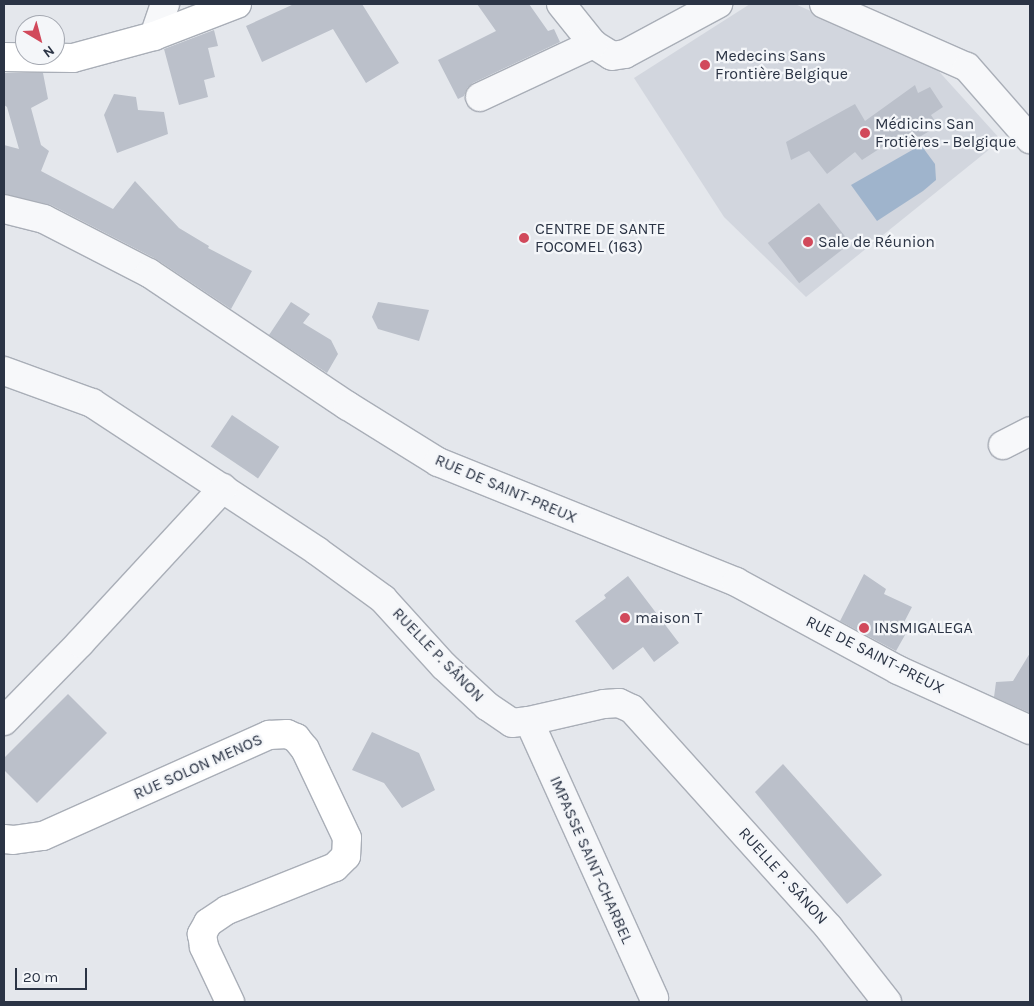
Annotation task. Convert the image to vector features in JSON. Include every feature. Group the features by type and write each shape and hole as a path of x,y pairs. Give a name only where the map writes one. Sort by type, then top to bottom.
{"street":[{"path":"154,36 165,4"},
{"path":"4,57 73,58 154,36 237,4"},
{"path":"561,4 593,44 612,56 625,54 718,4"},
{"path":"824,4 967,67 1030,139"},
{"path":"480,97 593,44"},
{"name":"RUE DE SAINT-PREUX","path":"4,210 44,219 149,273 348,406 438,462 736,582 898,670 1030,730"},
{"name":"RUELLE P. SÂNON","path":"4,371 92,403 223,488 383,598 444,666 486,706 512,723 604,704 619,703 632,709 829,928 887,1002"},
{"path":"1003,446 1030,431"},
{"path":"4,721 80,643 223,488"},
{"name":"IMPASSE SAINT-CHARBEL","path":"528,721 654,998"},
{"name":"RUE SOLON MENOS","path":"4,839 13,840 43,836 268,735 287,734 296,738 305,749 347,838 346,856 335,867 227,910 208,923 202,934 204,947 230,1002"}],"shaded area":[{"path":"750,4 795,4 934,66 1001,140 806,297 724,217 634,78"}],"water":[{"path":"921,145 935,164 936,180 923,191 877,221 851,185"}],"building":[{"path":"294,4 362,4 399,63 366,83 333,29 262,62 246,26"},
{"path":"477,4 529,4 548,31 554,29 560,42 473,83 467,88 464,96 458,99 438,60 496,31"},
{"path":"214,30 218,46 208,48 215,77 204,80 208,97 179,105 164,49"},
{"path":"4,73 43,73 48,99 31,108 41,145 49,151 41,171 113,209 135,181 179,228 209,246 208,248 252,271 231,309 156,259 51,205 4,194 4,145 19,149 7,107 4,105"},
{"name":"Médicins San Frotières - Belgique","path":"915,85 918,93 930,87 943,107 931,115 938,126 899,149 893,140 862,160 855,152 827,174 809,151 791,160 786,142 855,104 865,121"},
{"path":"114,94 136,97 138,110 164,112 168,134 117,153 104,115"},
{"name":"Sale de Réunion","path":"819,203 850,243 799,283 768,243"},
{"path":"291,302 310,314 303,323 331,340 338,354 327,373 269,335"},
{"path":"378,302 429,310 419,341 378,329 372,317"},
{"path":"232,415 279,447 258,478 211,447"},
{"path":"864,574 886,589 884,594 912,607 899,632 905,635 896,651 840,621"},
{"path":"628,576 679,643 654,662 643,647 613,670 575,621 606,598 604,595"},
{"path":"1030,653 1030,713 994,697 996,682 1013,681"},
{"path":"68,694 107,733 37,803 4,770 4,758"},
{"path":"372,732 419,753 435,790 402,808 384,783 352,770"},
{"path":"783,764 882,875 847,904 755,792"}],"place":[{"name":"Medecins Sans Frontière Belgique","path":"705,65"},
{"name":"Médicins San Frotières - Belgique","path":"865,133"},
{"name":"CENTRE DE SANTE FOCOMEL (163)","path":"524,238"},
{"name":"Sale de Réunion","path":"808,242"},
{"name":"maison T","path":"625,618"},
{"name":"INSMIGALEGA","path":"864,628"}]}
